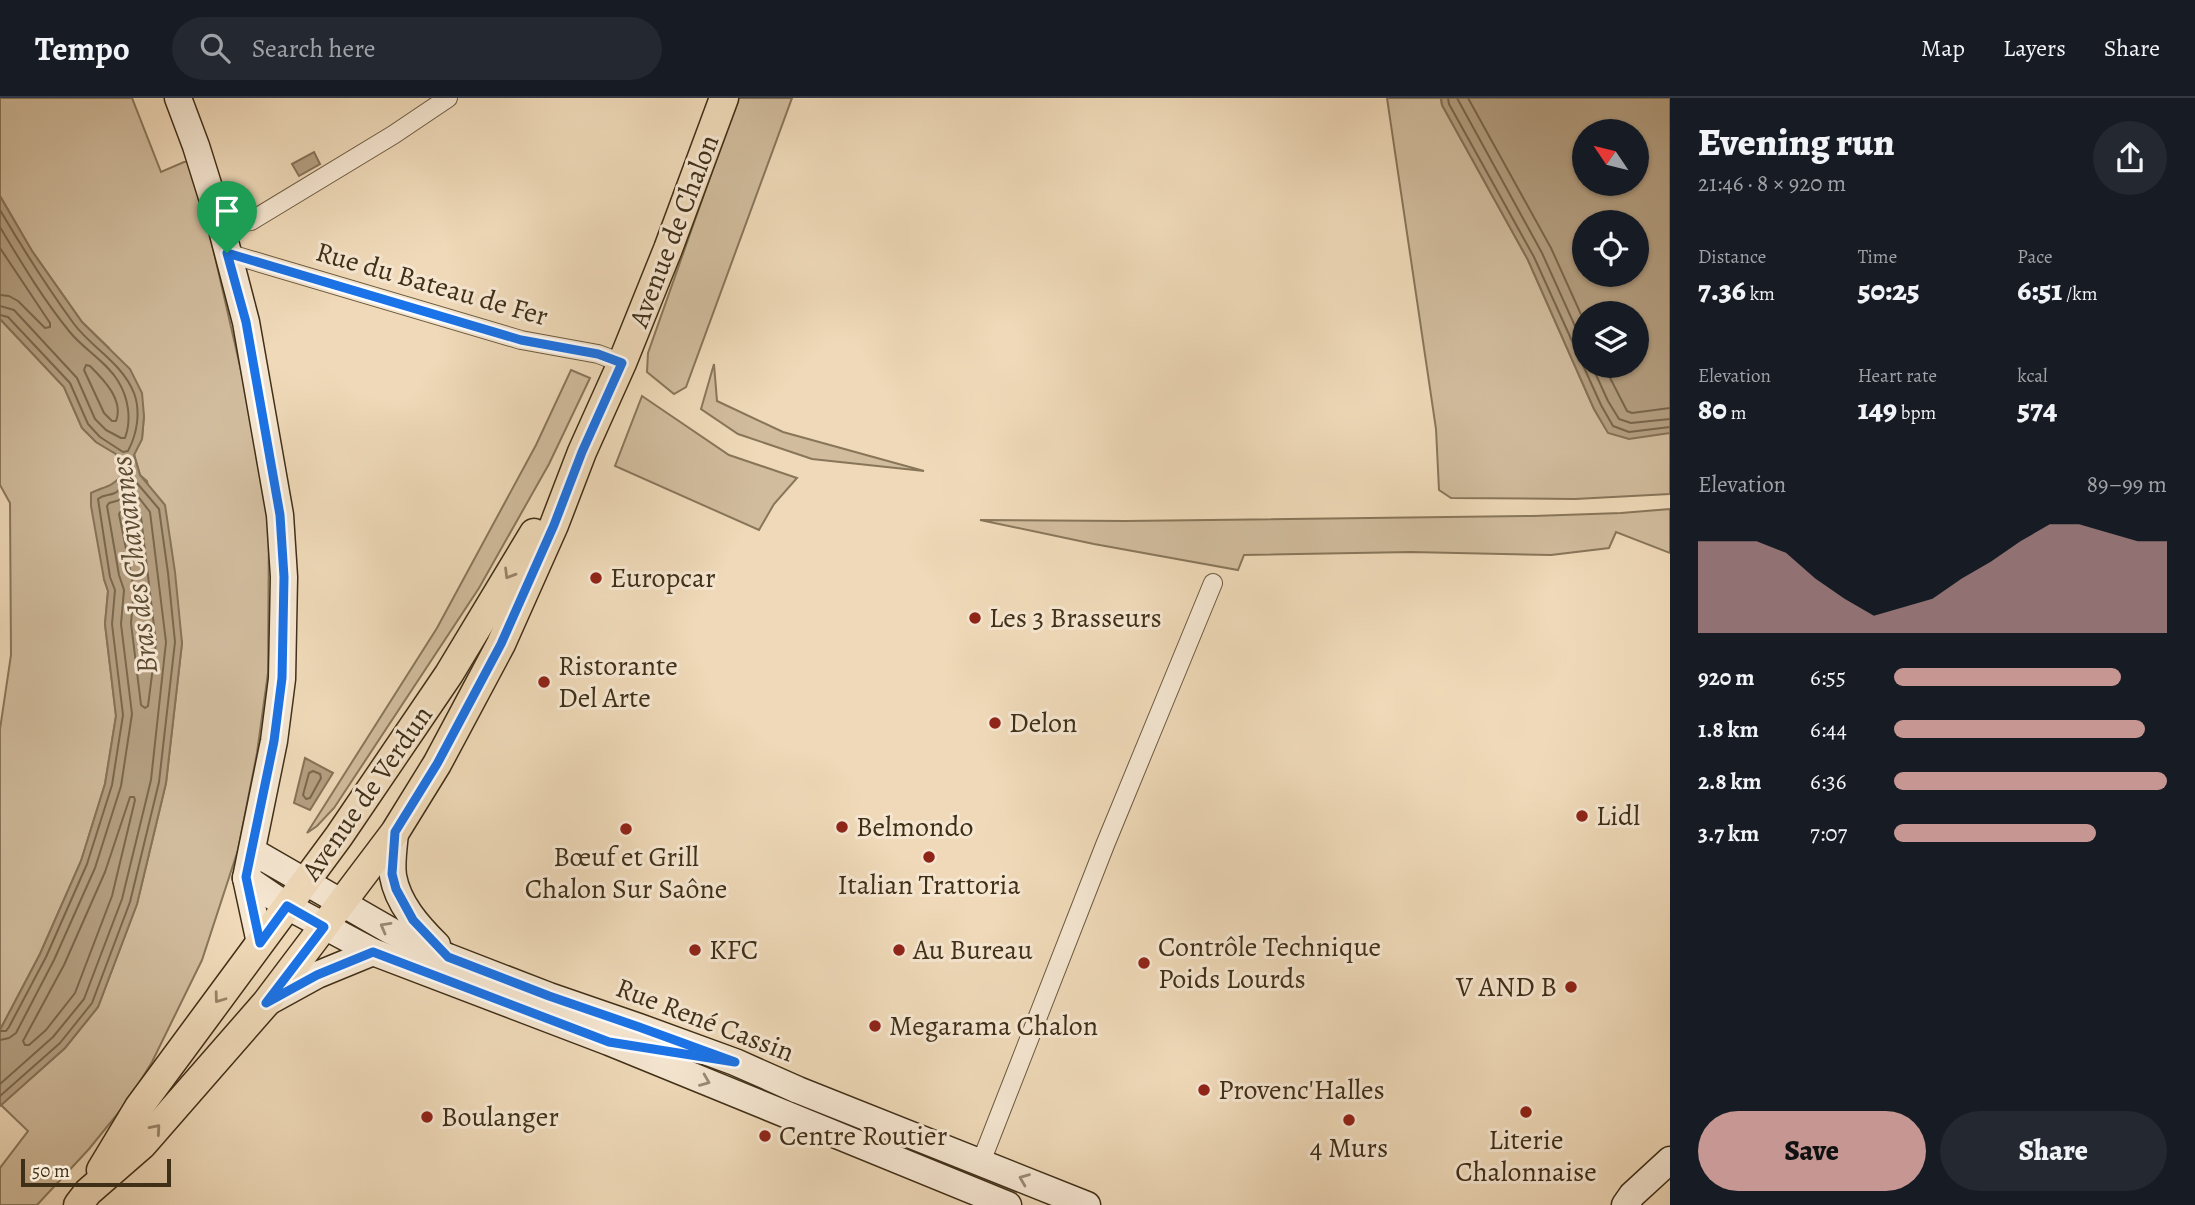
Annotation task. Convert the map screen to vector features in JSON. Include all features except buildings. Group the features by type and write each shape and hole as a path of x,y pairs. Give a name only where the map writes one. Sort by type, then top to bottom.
{"main road":[{"path":"178,98 221,226 246,322 278,502 284,577 282,678 274,741 246,877 260,943"},
{"name":"Avenue de Chalon","path":"622,363 724,98"},
{"name":"Avenue de Verdun","path":"83,1199 142,1144 266,1003 395,832 437,764 501,644 622,363"},
{"name":"Avenue de Verdun","path":"83,1199 139,1107 339,836 449,674 582,452"},
{"path":"395,832 392,874 396,889 413,920 448,957"},
{"name":"Rue René Cassin","path":"252,851 391,931 448,957 735,1062 798,1090 1087,1205"},
{"name":"Rue René Cassin","path":"246,877 287,906 373,952 609,1042 1008,1205"},
{"path":"266,1003 317,975 373,952"},
{"path":"609,1042 735,1062"},
{"path":"884,1155 981,1161"},
{"path":"1625,1205 1632,1195 1670,1160 1644,1205"}],"street":[{"path":"221,226 251,221 393,135 448,98"},
{"name":"Rue du Bateau de Fer","path":"230,262 521,340 598,354 622,363"},
{"path":"981,1161 1105,845 1213,583"}],"shaded area":[{"path":"0,98 132,98 161,172 193,161 245,388 269,515 268,673 257,753 238,850 202,960 152,1062 128,1101 89,1149 37,1205 0,1205 0,1168 28,1131 1,1105 65,1048 98,1007 137,904 166,783 182,643 147,481 140,475 134,454 142,439 144,416 109,348 82,322 32,251 0,196"},
{"path":"738,98 792,98 686,387 674,394 647,372 648,353"},
{"path":"1387,98 1441,98 1442,105 1528,260 1572,359 1572,378 1580,378 1608,432 1670,433 1670,494 1575,499 1451,498 1439,490 1436,429"},
{"path":"0,319 64,387 82,428 96,442 116,454 120,477 113,486 100,489 104,579 108,591 105,624 116,716 105,784 81,861 40,954 0,1030 0,729 11,655 10,503 0,485"},
{"path":"714,364 717,401 783,432 924,471 812,459 738,434 701,409"},
{"path":"571,370 590,378 549,464 479,588 334,808 307,833 437,628 536,445"},
{"path":"642,396 729,455 797,478 774,504 759,530 615,466"},
{"path":"1670,509 1670,553 1616,532 1609,548 1551,555 1411,552 1244,555 1238,570 980,520 1533,516"}],"water":[{"path":"1441,98 1670,98 1670,433 1629,439 1608,433 1580,378 1649,378 1649,301 1572,301 1572,359 1528,260 1442,105"},
{"path":"314,152 320,164 299,176 292,164"},
{"name":"Bras des Chavannes","path":"0,196 32,251 82,322 130,369 142,393 142,439 134,455 140,475 165,505 182,643 166,783 137,904 98,1007 65,1048 0,1106 0,1030 40,954 81,861 105,784 116,716 105,624 108,591 91,506 91,493 110,485 120,477 116,454 96,442 82,428 64,387 0,319"},
{"path":"305,758 333,773 310,810 294,803"}],"place":[{"name":"Europcar","path":"596,578"},
{"name":"Les 3 Brasseurs","path":"975,618"},
{"name":"Ristorante Del Arte","path":"544,682"},
{"name":"Delon","path":"995,723"},
{"name":"Lidl","path":"1582,816"},
{"name":"Belmondo","path":"842,827"},
{"name":"Bœuf et Grill Chalon Sur Saône","path":"626,829"},
{"name":"Italian Trattoria","path":"929,857"},
{"name":"KFC","path":"695,950"},
{"name":"Au Bureau","path":"899,950"},
{"name":"Contrôle Technique Poids Lourds","path":"1144,963"},
{"name":"V AND B","path":"1571,987"},
{"name":"Megarama Chalon","path":"875,1026"},
{"name":"Provenc'Halles","path":"1204,1090"},
{"name":"Literie Chalonnaise","path":"1526,1112"},
{"name":"Boulanger","path":"427,1117"},
{"name":"4 Murs","path":"1349,1120"},
{"name":"Centre Routier","path":"765,1136"}],"route":[{"path":"227,253 521,340 598,354 622,363 501,644 437,764 395,832 392,874 396,889 413,920 448,957 735,1062 609,1042 373,952 317,975 266,1003 324,927 287,906 260,943 246,877 274,741 282,678 284,577 280,515 246,322 227,253"}]}
